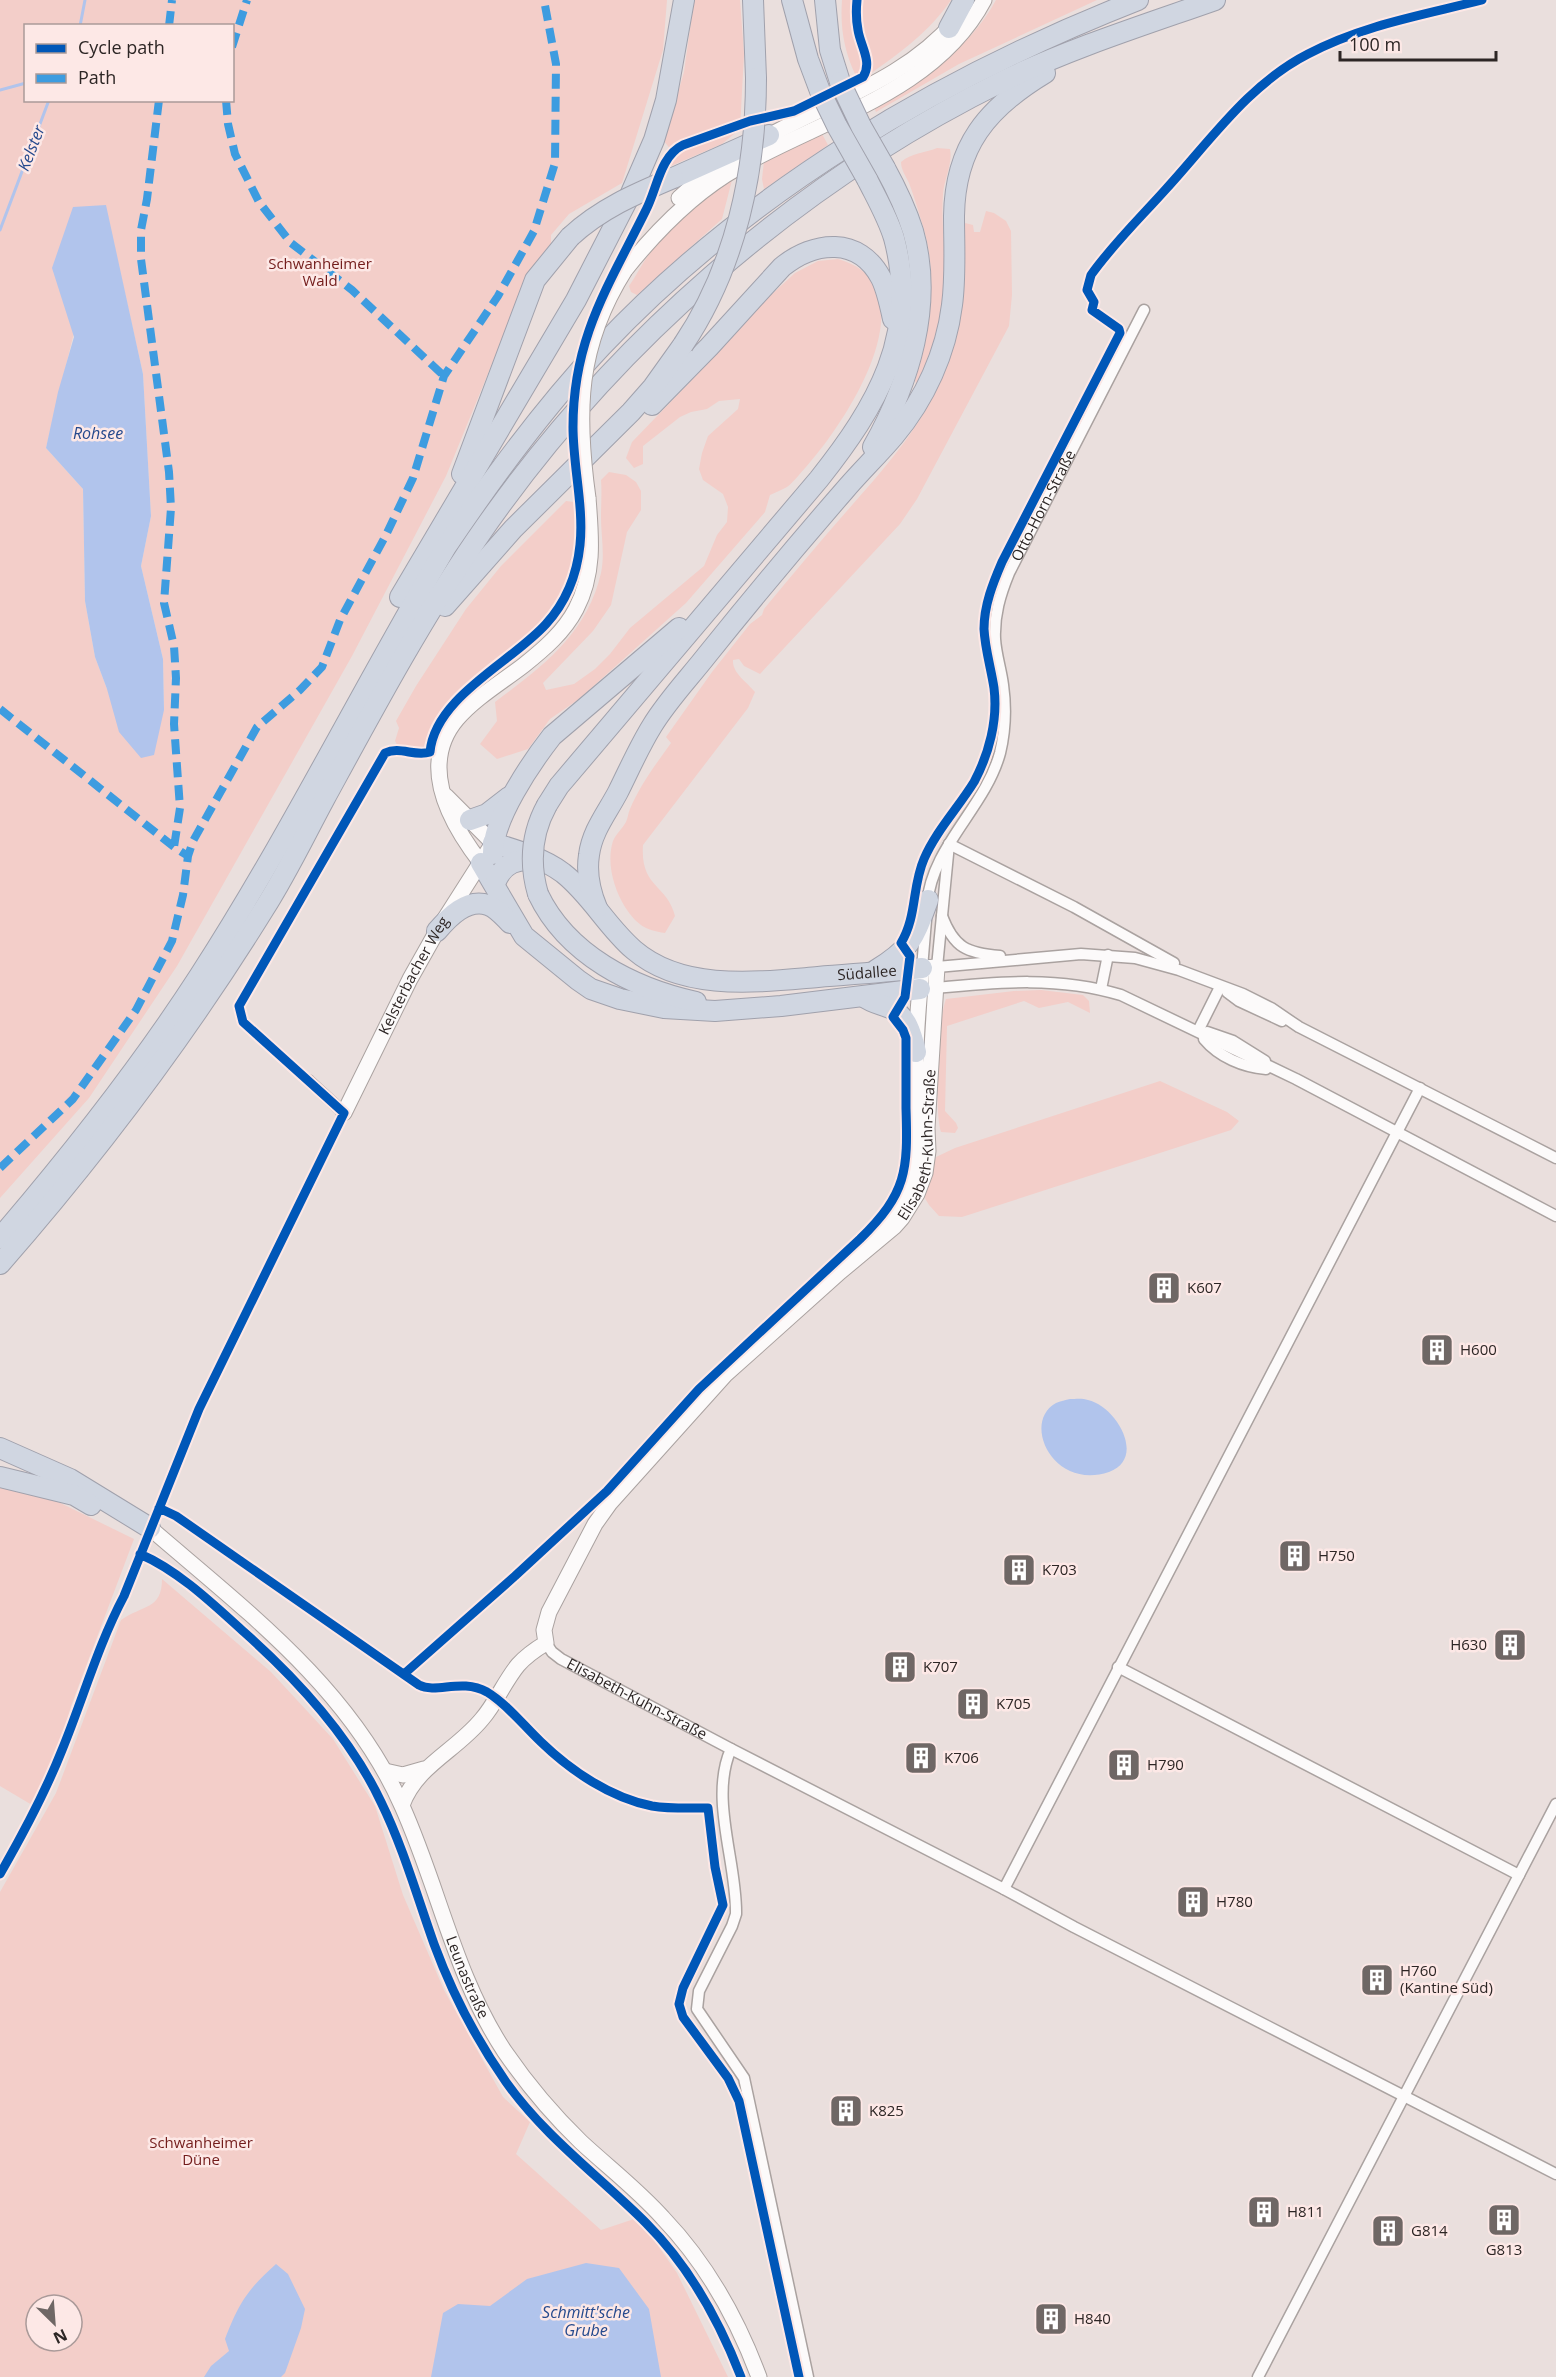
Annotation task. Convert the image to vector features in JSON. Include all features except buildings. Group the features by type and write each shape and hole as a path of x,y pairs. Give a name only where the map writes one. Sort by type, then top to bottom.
{"highway":[{"path":"400,597 576,300 631,193 654,140 666,100 684,0"},
{"path":"408,649 513,529 617,427 653,387 683,345 700,316 719,278 741,209 752,154 756,78 753,0"},
{"path":"825,0 830,50 840,82 897,190 913,233 919,276 917,327 912,360 884,429 859,473"},
{"path":"949,28 964,0"},
{"path":"0,1238 93,1125 169,1022 241,910 441,557 492,480 526,434 573,379 651,297 752,212 835,154 912,107 1001,60 1138,0"},
{"path":"0,1264 110,1133 183,1032 272,896 408,649 479,536 543,452 604,380 715,274 810,199 916,129 1005,80 1119,34 1215,0"},
{"path":"737,1008 713,1005 660,992 630,980 609,968 568,937 550,916 538,894 531,853 538,822 560,786 850,440 880,390 889,365 897,334 901,289 898,261 887,217 820,91 808,59 795,5"},
{"path":"597,908 592,896 588,870 591,843 596,829 652,724 775,570 859,473 881,452 908,418 929,382 940,354 953,295 956,184 973,137 999,106 1032,81 1119,34"},
{"path":"327,758 350,701 458,485 536,280 570,237 606,208 769,135"},
{"path":"617,427 645,411 710,347 782,267 795,257 814,248 830,246 848,249 862,256 872,265 884,286 897,334"},
{"path":"498,887 493,843 516,790 538,753 552,736 663,643 742,569"},
{"path":"470,820 493,811 516,790"},
{"path":"493,843 520,851 564,874 597,908"},
{"path":"498,887 504,868 517,861 528,860 544,863"},
{"path":"481,863 498,887 524,936"},
{"path":"437,931 458,911 480,904 489,905 578,981 605,995 664,1008 715,1011 737,1008"},
{"path":"871,973 906,950 918,927 934,907"},
{"name":"Südallee","path":"597,908 616,934 644,958 659,966 693,977 751,981 929,968"},
{"name":"Südallee","path":"737,1008 781,1006 927,988"},
{"path":"861,996 873,1004 897,1011 906,1022 916,1052"},
{"path":"0,1448 70,1479 148,1533"},
{"path":"0,1477 74,1495 148,1533"}],"street":[{"path":"481,863 453,822 442,791 438,770 439,756 452,726 465,711 552,642 576,610 583,594 590,567 591,541 582,445 584,373 595,331 613,289 653,227 698,181 720,164 769,135 887,77 919,55 949,28 972,0"},
{"path":"625,270 674,216 721,178 766,152 889,91 914,76 959,36 984,0"},
{"name":"Otto-Horn-Straße","path":"929,968 937,867 984,787 1000,753 1005,706 995,639 999,598 1009,573 1144,310"},
{"path":"442,791 493,843"},
{"name":"Kelsterbacher Weg","path":"344,1113 410,979 437,931 493,843"},
{"name":"Otto-Horn-Straße","path":"929,968 934,907 949,844"},
{"name":"Südallee","path":"949,844 1122,934 1196,976 1241,998 1271,1008 1299,1027 1556,1158"},
{"path":"934,907 950,936 963,949 1024,959 1026,981"},
{"path":"1101,989 1108,955"},
{"name":"Südallee","path":"929,968 1024,959 1108,955 1160,964 1196,976"},
{"name":"Elisabeth-Kuhn-Straße","path":"840,1272 879,1230 898,1204 911,1177 916,1129 916,1052 929,968"},
{"name":"Südallee","path":"927,988 1026,981 1062,983 1101,989 1135,1001 1277,1071 1556,1216"},
{"path":"1198,1031 1220,987"},
{"name":"Elisabeth-Kuhn-Straße","path":"927,988 928,1151 921,1183 902,1218 725,1376 605,1508 549,1612 544,1630 546,1642 552,1652 561,1659 731,1749 1004,1889 1074,1928 1556,2174"},
{"path":"308,1080 344,1113"},
{"path":"1004,1889 1420,1088"},
{"name":"Leunastraße","path":"148,1533 196,1568 280,1642 333,1697 358,1730 385,1771 402,1805 462,1970 499,2042 528,2083 564,2125 654,2208 690,2249 731,2312 759,2377"},
{"path":"402,1805 410,1787 424,1769 472,1730 487,1713 518,1665 546,1642"},
{"path":"1118,1667 1519,1875"},
{"path":"731,1749 726,1761 722,1786 736,1914 699,1991 697,2009 744,2078 808,2377"},
{"path":"385,1771 404,1775 424,1769"},
{"path":"1258,2377 1556,1803"}],"green space":[{"name":"Schwanheimer Wald","path":"0,0 667,0 663,50 622,183 569,214 551,235 551,248 525,283 446,476 352,656 177,966 89,1098 0,1198","holes":["105,205 143,374 151,516 141,566 163,659 164,711 107,689 95,657 85,601 83,489 46,448"]},
{"path":"694,0 740,0 744,54 740,129 722,144 671,166 670,159 674,154 664,141 684,72"},
{"path":"842,0 951,0 934,22 903,50 870,74 869,70 862,71 856,76 848,58 844,39"},
{"path":"996,0 1097,0 959,64 876,112 874,107 909,86 958,48 985,18"},
{"path":"822,134 828,145 764,189 762,179 764,161"},
{"path":"937,148 950,149 951,154 943,204 945,287 934,344 916,384 928,321 930,263 922,223 901,162 914,155"},
{"path":"732,180 722,219 637,295 631,292 629,286 649,254 667,232"},
{"path":"986,211 1006,221 1011,231 1012,295 1009,326 917,499 900,524 760,674 744,666 739,659 733,660 737,673 755,692 748,708 643,845 646,870 666,897 675,916 665,933 647,928 629,913 618,892 612,876 610,858 613,841 626,822 643,783 671,743 666,737 712,672 750,624 762,615 764,609 784,584 880,473 925,412 947,366 959,327 964,282 965,223 973,225 974,232 980,232"},
{"path":"838,259 866,274 878,295 881,319 877,346 866,374 836,428 792,483 770,495 765,512 686,603 579,699 550,719 528,749 497,759 480,744 497,721 495,702 546,662 560,647 574,631 594,595 603,559 601,480 609,472 626,475 636,482 641,491 641,510 627,532 611,605 593,631 543,683 546,690 574,684 595,669 630,628 704,566 717,535 727,522 728,507 723,494 703,480 699,469 702,453 708,436 738,409 740,399 719,401 707,409 680,417 643,446 643,464 634,468 626,458 632,442 717,354 758,307 795,273 818,261"},
{"path":"566,501 574,502 578,539 575,560 563,594 540,626 451,703 440,717 424,751 399,748 395,741 399,728 396,721 466,609 501,566"},
{"path":"1041,990 1083,995 1089,1001 1090,1013 1068,1002 1039,1008 1024,1001 947,1026 945,1111 958,1128 955,1133 941,1132 938,1106 938,1066 941,1025 946,999"},
{"path":"1160,1081 1227,1112 1239,1121 1231,1130 962,1217 939,1216 923,1195 936,1157 955,1148"},
{"path":"0,1485 40,1493 134,1539 71,1706 57,1756 32,1805 0,1786"},
{"name":"Schwanheimer Düne","path":"162,1579 271,1672 333,1739 375,1806 403,1895 444,1990 503,2097 530,2122 516,2154 601,2230 634,2219 652,2237 677,2273 728,2377 0,2377 0,1892 56,1793 121,1620 149,1606 159,1596"}],"water":[{"name":"Rohsee","path":"106,205 143,374 151,516 141,566 163,659 164,710 154,755 141,758 119,732 95,657 85,601 83,489 46,448 58,392 74,337 52,268 73,207"},
{"path":"1070,1399 1086,1399 1098,1404 1117,1422 1126,1445 1126,1456 1120,1465 1109,1472 1089,1475 1072,1472 1058,1464 1048,1452 1043,1438 1042,1424 1046,1412 1056,1403"},
{"name":"Schmitt'sche Grube","path":"586,2263 619,2268 649,2309 661,2377 431,2377 443,2313 458,2304 490,2306 527,2279"},
{"path":"276,2264 288,2274 305,2309 301,2328 285,2373 281,2377 204,2377 211,2366 229,2351 225,2339 245,2298"}],"waterway":[{"name":"Kelster","path":"80,24 85,0"},
{"name":"Kelster","path":"0,90 24,84"},
{"name":"Kelster","path":"0,230 48,102"}],"marked path":[{"path":"169,24 172,0"},
{"path":"234,41 247,0"},
{"path":"0,1168 73,1099 136,1010 172,941 183,895 188,856 193,841 257,727 300,690 322,667 340,620 386,535 413,478 444,376 498,296 534,231 555,163 556,64 544,0"},
{"path":"159,102 141,230 141,259 169,472 171,508 164,603 174,646 176,678 174,724 180,808 174,847"},
{"path":"226,102 228,124 235,154 259,202 291,243 352,290 444,376"},
{"path":"0,709 188,856"}],"cycle path":[{"path":"0,1874 33,1813 70,1731 98,1653 124,1596 199,1409 344,1113 243,1022 239,1006 385,753 391,751 430,752 435,732 445,714 460,697 546,624 565,597 576,566 581,531 573,427 579,366 595,314 650,202 664,165 675,150 683,145 750,121 794,111 863,77 867,65 857,26 857,0"},
{"path":"404,1674 607,1491 699,1389 876,1223 896,1194 905,1165 906,1038 893,1017 905,997 910,956 901,943 910,923 924,859 941,829 974,782 991,736 995,700 984,629 987,603 992,586 1002,562 1120,333 1119,329 1092,310 1094,302 1087,290 1091,275 1231,115 1267,81 1287,66 1350,35 1482,0"},
{"path":"159,1508 176,1516 419,1685 434,1688 468,1686 487,1692 565,1763 592,1782 622,1797 652,1806 708,1808 715,1867 723,1905 683,1988 679,2004 683,2017 728,2078 739,2101 799,2377"},
{"path":"140,1554 168,1569 220,1610 303,1689 338,1732 354,1754 389,1819 441,1962 485,2049 506,2082 538,2121 646,2223 676,2257 713,2315 741,2377"}],"place":[{"name":"K607","path":"1164,1288"},
{"name":"H600","path":"1437,1350"},
{"name":"H750","path":"1295,1556"},
{"name":"K703","path":"1019,1570"},
{"name":"H630","path":"1510,1645"},
{"name":"K707","path":"900,1667"},
{"name":"K705","path":"973,1704"},
{"name":"K706","path":"921,1758"},
{"name":"H790","path":"1124,1765"},
{"name":"H780","path":"1193,1902"},
{"name":"H760 (Kantine Süd)","path":"1377,1980"},
{"name":"K825","path":"846,2111"},
{"name":"H811","path":"1264,2212"},
{"name":"G813","path":"1504,2220"},
{"name":"G814","path":"1388,2231"},
{"name":"H840","path":"1051,2319"}]}
